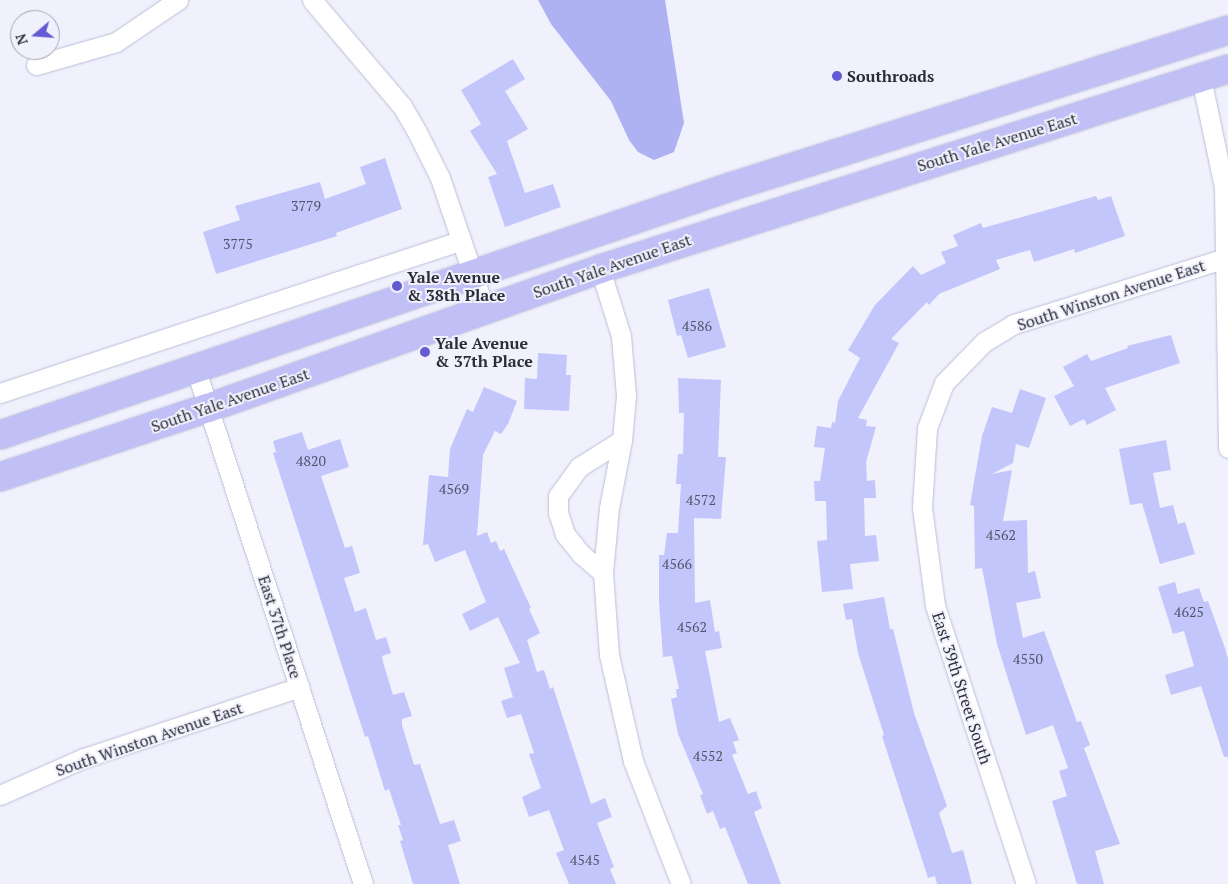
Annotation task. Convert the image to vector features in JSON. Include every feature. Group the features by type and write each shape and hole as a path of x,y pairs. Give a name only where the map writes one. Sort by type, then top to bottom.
{"main road":[{"path":"0,435 782,170 1228,30"},
{"name":"South Yale Avenue East","path":"0,477 208,408 600,269 1228,69"}],"street":[{"path":"36,65 116,42 178,0"},
{"path":"312,0 402,106 440,178 485,310"},
{"path":"1200,78 1224,187 1228,448"},
{"path":"0,393 460,241"},
{"name":"South Winston Avenue East","path":"927,428 944,383 984,342 1014,324 1226,258"},
{"path":"600,269 621,336 626,396 622,440 609,508 604,573 609,656 616,698 633,760 681,884"},
{"name":"East 37th Place","path":"196,370 363,884"},
{"name":"East 39th Street South","path":"927,428 922,508 935,605 1026,884"},
{"path":"604,573 581,554 565,534 558,513 558,496 579,467 622,440"},
{"name":"South Winston Avenue East","path":"0,796 84,758 300,687"}],"water":[{"path":"538,0 665,0 684,123 674,152 654,160 638,152 629,140 611,101 551,24"}],"building":[{"path":"513,59 525,79 505,91 528,129 507,141 525,193 553,184 561,207 505,227 488,177 497,174 470,131 481,124 461,90"},
{"path":"385,158 402,209 336,233 337,236 216,274 203,232 240,220 235,206 320,182 325,199 366,184 360,167"},
{"path":"1096,196 1098,200 1111,196 1125,236 1075,253 1074,249 1034,262 1030,250 996,260 1000,269 939,294 929,305 927,302 891,339 899,343 858,418 867,420 866,426 876,427 866,462 867,481 875,480 876,498 864,498 865,536 876,535 879,561 850,564 853,589 822,592 817,541 827,540 826,501 815,501 814,481 820,481 825,448 814,447 817,426 831,428 832,422 835,423 838,401 860,358 848,350 875,305 913,266 921,275 946,263 941,252 958,246 953,235 981,223 983,228"},
{"path":"709,288 726,347 688,358 681,335 677,336 668,300"},
{"path":"1171,335 1180,363 1105,388 1116,410 1087,425 1084,419 1070,426 1054,396 1074,386 1063,367 1087,354 1091,361 1128,348 1127,346"},
{"path":"538,353 567,355 566,375 571,375 569,411 524,409 525,378 537,379"},
{"path":"678,378 721,380 718,457 726,457 721,519 694,518 695,603 710,600 715,632 719,631 722,648 705,651 719,722 730,718 739,740 733,742 737,753 732,755 748,794 756,791 762,808 754,812 781,884 748,884 725,827 720,829 713,811 707,814 700,795 703,794 678,734 671,699 677,697 676,689 679,689 672,656 663,657 659,602 659,555 664,555 667,533 678,533 681,484 676,484 678,454 683,454 684,413 679,413"},
{"path":"484,387 517,401 508,424 501,434 495,431 483,455 477,536 487,532 491,543 496,541 500,551 504,549 531,608 529,609 540,633 527,640 537,672 544,670 550,689 553,687 591,804 605,798 612,817 597,823 614,867 610,869 616,884 569,884 556,853 564,850 549,810 529,817 522,797 541,788 529,754 534,753 521,714 507,718 501,701 513,697 504,668 520,663 498,617 470,631 462,614 486,602 465,550 435,562 428,544 423,545 429,475 448,477 450,449 467,409 473,412"},
{"path":"1020,389 1046,398 1029,448 1016,444 1013,463 992,474 1012,470 1003,521 1027,520 1028,573 1035,571 1041,598 1016,603 1023,638 1044,631 1077,722 1081,721 1090,745 1084,748 1120,844 1095,851 1104,884 1077,884 1052,801 1067,796 1059,771 1068,768 1053,725 1026,735 997,644 982,568 975,569 974,506 970,505 982,436 992,407 1012,413"},
{"path":"302,432 308,450 340,439 349,467 321,476 345,548 352,546 360,573 344,578 355,612 366,608 376,640 386,637 391,653 382,656 393,695 404,692 412,716 402,719 402,725 414,765 420,764 440,824 454,820 461,841 448,845 460,884 413,884 400,841 403,840 398,825 401,825 389,789 385,791 368,736 365,737 273,453 276,452 273,441"},
{"path":"1166,440 1171,470 1153,473 1160,508 1173,505 1178,524 1185,522 1195,554 1160,564 1142,503 1130,505 1119,449"},
{"path":"1175,582 1178,594 1199,588 1204,602 1208,601 1225,648 1228,659 1228,757 1224,757 1201,686 1171,695 1165,675 1194,666 1184,631 1173,634 1158,587"},
{"path":"884,597 890,629 893,629 914,713 947,806 939,813 952,853 963,850 972,884 937,884 935,876 928,878 882,736 884,735 858,653 852,619 846,620 843,604"}],"place":[{"name":"Southroads","path":"837,76"},
{"name":"Yale Avenue & 38th Place","path":"397,286"},
{"name":"Yale Avenue & 37th Place","path":"425,352"}]}
